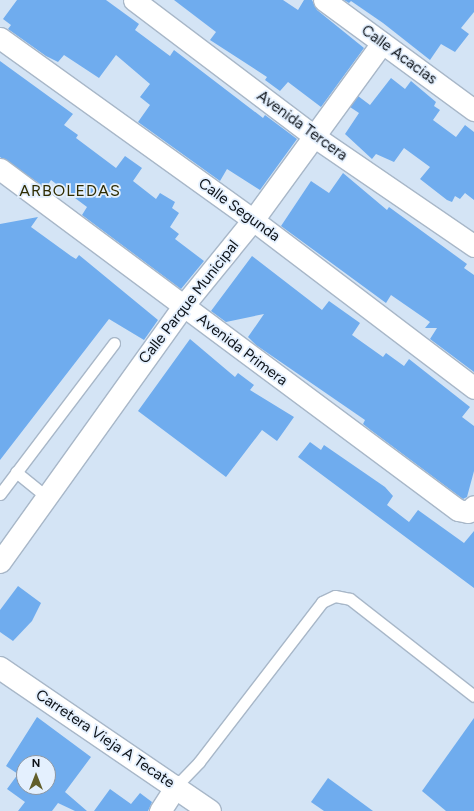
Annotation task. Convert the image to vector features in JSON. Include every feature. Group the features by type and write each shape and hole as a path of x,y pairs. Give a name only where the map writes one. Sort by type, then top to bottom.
{"street":[{"name":"Avenida Tercera","path":"134,0 315,137 474,246"},
{"name":"Calle Acacias","path":"324,0 474,110"},
{"name":"Calle Segunda","path":"0,38 253,220 474,388"},
{"name":"Calle Parque Municipal","path":"0,562 183,306 253,220 315,137 382,43"},
{"name":"Avenida Primera","path":"0,169 458,510 471,509"},
{"name":"Carretera Vieja A Tecate","path":"0,668 176,786 210,811"},
{"path":"160,811 176,786"}],"lane":[{"path":"0,494 114,343"},
{"path":"16,472 47,496"},
{"path":"176,786 198,762 322,602 335,596 350,599 474,696"}],"building":[{"path":"17,0 106,0 139,24 135,30 170,56 174,50 263,118 265,115 297,139 260,190 227,169 220,181 138,122 150,105 140,97 150,84 116,55 99,78 64,55 58,62 46,56 8,29 11,25 3,19"},
{"path":"174,0 283,0 298,10 304,0 312,0 317,10 364,48 321,107 288,82 280,91 265,80 267,77 210,40 216,32"},
{"path":"344,0 474,0 474,12 461,28 469,34 455,52 441,44 430,60 383,23 351,1 349,3"},
{"path":"0,61 73,114 64,125 78,135 76,138 116,168 125,156 142,168 133,181 156,199 160,193 175,202 172,208 179,213 170,227 179,234 175,239 204,261 181,289 82,215 87,207 51,180 46,188 0,157"},
{"path":"391,78 405,89 411,81 436,102 434,106 440,110 433,120 456,137 465,125 474,132 474,200 465,193 460,199 455,196 452,202 447,200 420,179 430,167 404,148 394,162 376,154 372,159 345,134 359,113 350,107 358,96 370,105"},
{"path":"343,173 387,210 389,207 467,264 464,268 474,275 474,372 430,339 437,328 425,328 430,322 391,295 386,303 281,226 311,181 329,193"},
{"path":"38,217 31,227 76,259 79,255 158,320 144,340 109,319 0,460 0,224"},
{"path":"252,256 322,310 329,301 360,323 352,335 383,357 386,353 404,366 409,359 470,407 462,417 474,426 474,471 467,497 463,499 363,424 365,420 256,345 248,337 264,314 226,322 211,311"},
{"path":"190,339 235,377 238,373 254,385 250,390 294,417 277,441 262,430 226,477 138,411"},
{"path":"310,442 321,450 324,445 385,487 393,496 387,505 409,522 418,510 464,543 474,531 474,588 298,457"},
{"path":"18,586 41,603 32,621 13,641 0,632 0,610"},
{"path":"37,717 91,757 65,792 87,811 75,811 58,803 52,811 18,811 25,802 7,789 16,777 16,795 56,795 56,755 16,755 16,773 6,766"},
{"path":"474,718 474,811 446,811 422,791"},
{"path":"328,778 373,811 324,811 311,802"},
{"path":"110,789 131,804 140,793 152,802 148,811 94,811"}],"district":[{"name":"ARBOLEDAS","path":"70,191"}]}
